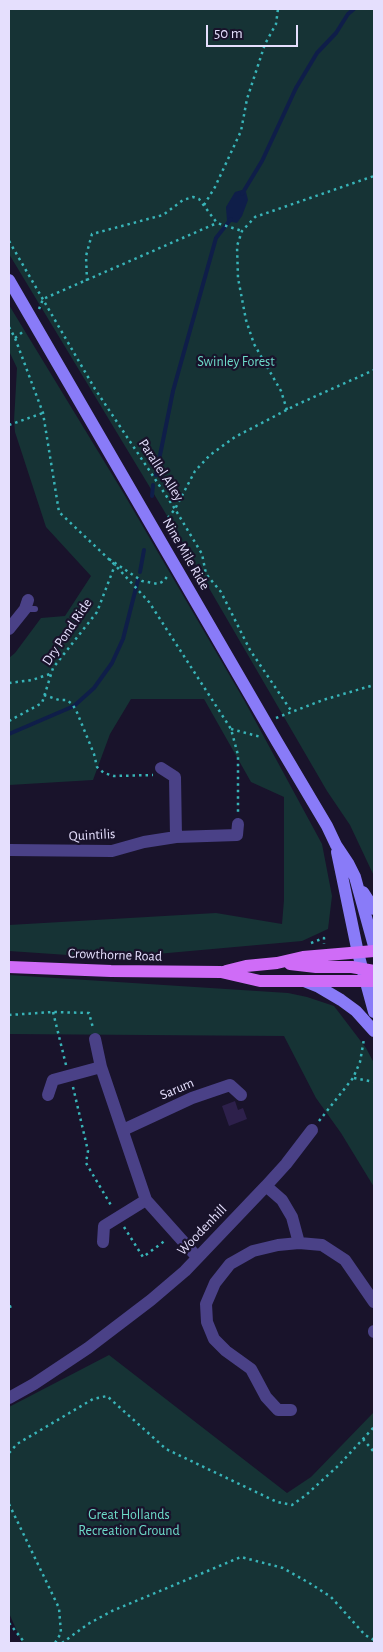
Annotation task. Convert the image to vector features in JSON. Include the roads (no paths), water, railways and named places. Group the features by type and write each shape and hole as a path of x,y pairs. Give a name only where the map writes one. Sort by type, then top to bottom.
{"main road":[{"name":"Nine Mile Ride","path":"9,280 355,876 374,946"},
{"name":"Nine Mile Ride","path":"336,845 358,952"},
{"path":"355,876 374,909"},
{"name":"Crowthorne Road","path":"221,972 303,957 374,951"},
{"path":"358,952 370,967 374,1012"},
{"path":"277,963 316,967 370,967"},
{"name":"Crowthorne Road","path":"9,967 221,972 260,981 370,981"},
{"path":"304,981 319,987 356,1011 370,1034"}],"street":[{"path":"10,624 29,606"},
{"path":"161,768 175,777 176,837"},
{"name":"Quintilis","path":"9,850 112,851 144,842 176,837 237,835 238,824"},
{"path":"95,1039 101,1067 146,1200 197,1257"},
{"path":"48,1095 54,1080 101,1067"},
{"name":"Sarum","path":"123,1130 192,1098 230,1085 242,1095"},
{"name":"Woodenhill","path":"9,1398 34,1384 114,1329 178,1276 266,1186 312,1130"},
{"path":"266,1186 282,1200 292,1217 299,1243"},
{"path":"103,1242 104,1226 146,1200"},
{"path":"290,1410 278,1410 266,1397 251,1369 214,1339 207,1322 206,1304 214,1282 230,1264 253,1251 278,1245 299,1243 322,1245 345,1260 374,1302"}],"water":[{"path":"242,190 246,192 248,200 242,216 237,223 227,221 226,207 235,192"}],"waterway":[{"path":"242,194 262,161 296,88 317,53 336,33 348,14 354,9"},
{"path":"156,475 173,391 216,238 231,219"},
{"path":"152,496 153,485"},
{"path":"140,572 144,550"},
{"path":"9,734 74,706 94,688 112,663 123,639 138,580"}],"park label":[{"name":"Swinley Forest","path":"236,362"},
{"name":"Great Hollands Recreation Ground","path":"129,1524"}]}
